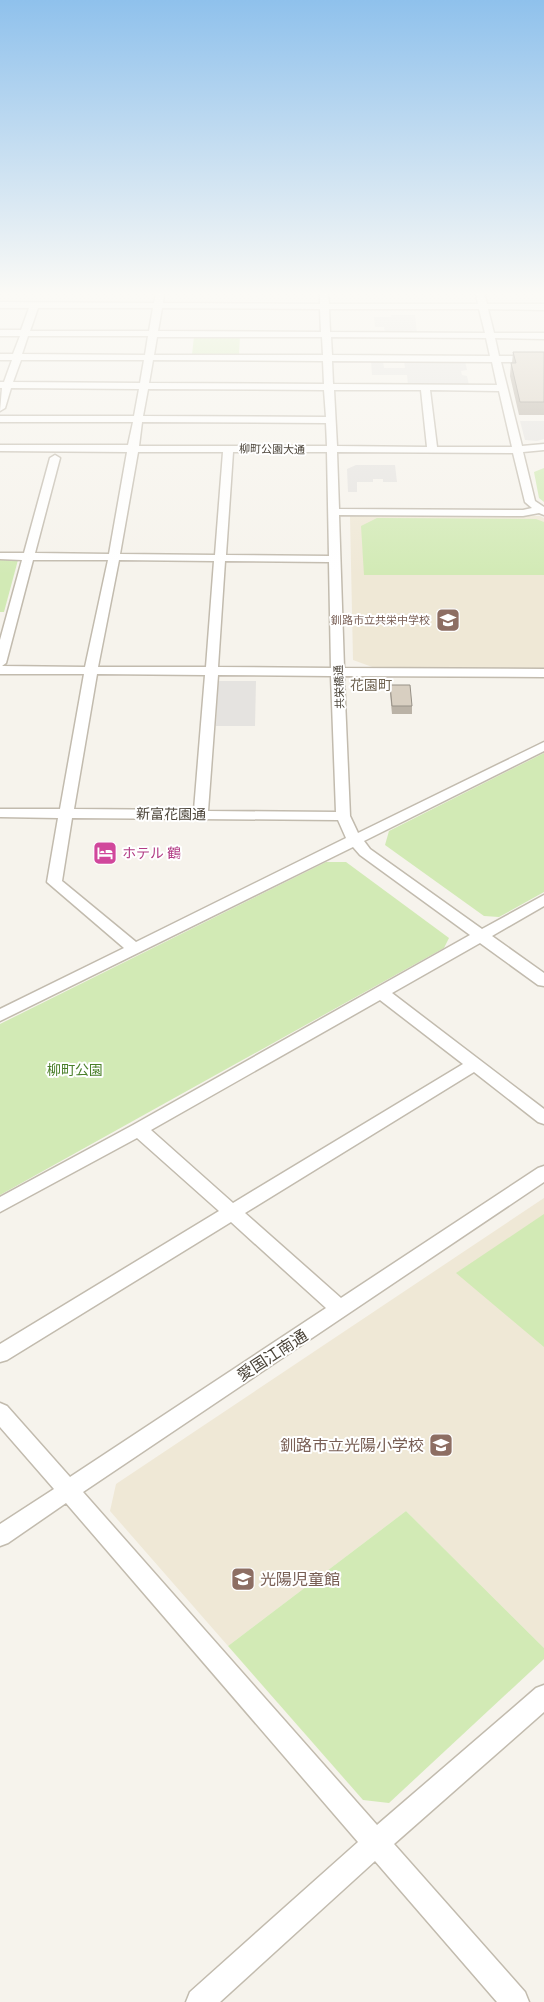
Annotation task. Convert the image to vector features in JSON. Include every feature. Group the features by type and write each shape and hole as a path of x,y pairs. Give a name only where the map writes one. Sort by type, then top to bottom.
{"street":[{"path":"0,408 3,387"},
{"path":"135,949 54,882 144,387"},
{"name":"共栄橋通","path":"328,387 332,454 343,816 354,839 366,852 544,981"},
{"path":"424,387 432,450"},
{"path":"458,387 503,388 530,502 542,511"},
{"path":"0,419 330,420"},
{"name":"柳町公園大通","path":"0,448 132,453 518,455 544,447"},
{"name":"柳町公園大通","path":"332,454 432,450 518,455 536,459"},
{"name":"柳町公園大通","path":"0,457 55,458 132,453"},
{"path":"201,815 228,453"},
{"path":"0,663 55,458"},
{"path":"333,512 523,513 542,511"},
{"path":"0,556 334,558"},
{"path":"0,670 544,673"},
{"path":"0,1016 544,746"},
{"name":"新富花園通","path":"0,813 343,816"},
{"path":"0,1205 139,1129 544,900"},
{"path":"381,992 544,1118"},
{"path":"0,1354 475,1064"},
{"path":"139,1129 341,1310"},
{"name":"愛国江南通","path":"0,1536 544,1173"},
{"path":"0,1412 515,2002"},
{"path":"200,2002 376,1843 544,1696"}],"shaded area":[{"path":"520,421 544,421 544,439 537,441 525,440"},
{"path":"356,465 395,465 397,482 383,482 383,479 373,479 373,482 357,482 357,492 348,492 347,469"},
{"name":"釧路市立共栄中学校","path":"350,516 540,516 544,518 544,668 375,668 353,660"},
{"path":"218,681 256,681 255,726 216,726"},
{"path":"544,1198 544,1648 406,1511 228,1646 110,1511 116,1484"}],"green space":[{"path":"544,468 544,502 539,498 534,472"},
{"path":"377,518 536,519 544,522 544,575 364,575 361,526"},
{"path":"0,559 18,560 4,612 0,612"},
{"path":"544,753 544,892 499,917 484,916 385,845 389,831"},
{"name":"柳町公園","path":"326,862 346,862 449,938 444,948 0,1195 0,1024"},
{"path":"544,1214 544,1347 456,1273"},
{"path":"406,1511 544,1648 544,1659 389,1803 363,1800 228,1646"}],"building":[{"path":"517,387 544,387 544,402 520,402"},
{"path":"390,685 410,685 412,706 392,706"}],"place":[{"name":"釧路市立共栄中学校","path":"448,620"},
{"name":"ホテル 鶴","path":"105,853"},
{"name":"釧路市立光陽小学校","path":"441,1445"},
{"name":"光陽児童館","path":"243,1579"}],"district":[{"name":"花園町","path":"371,685"}]}
